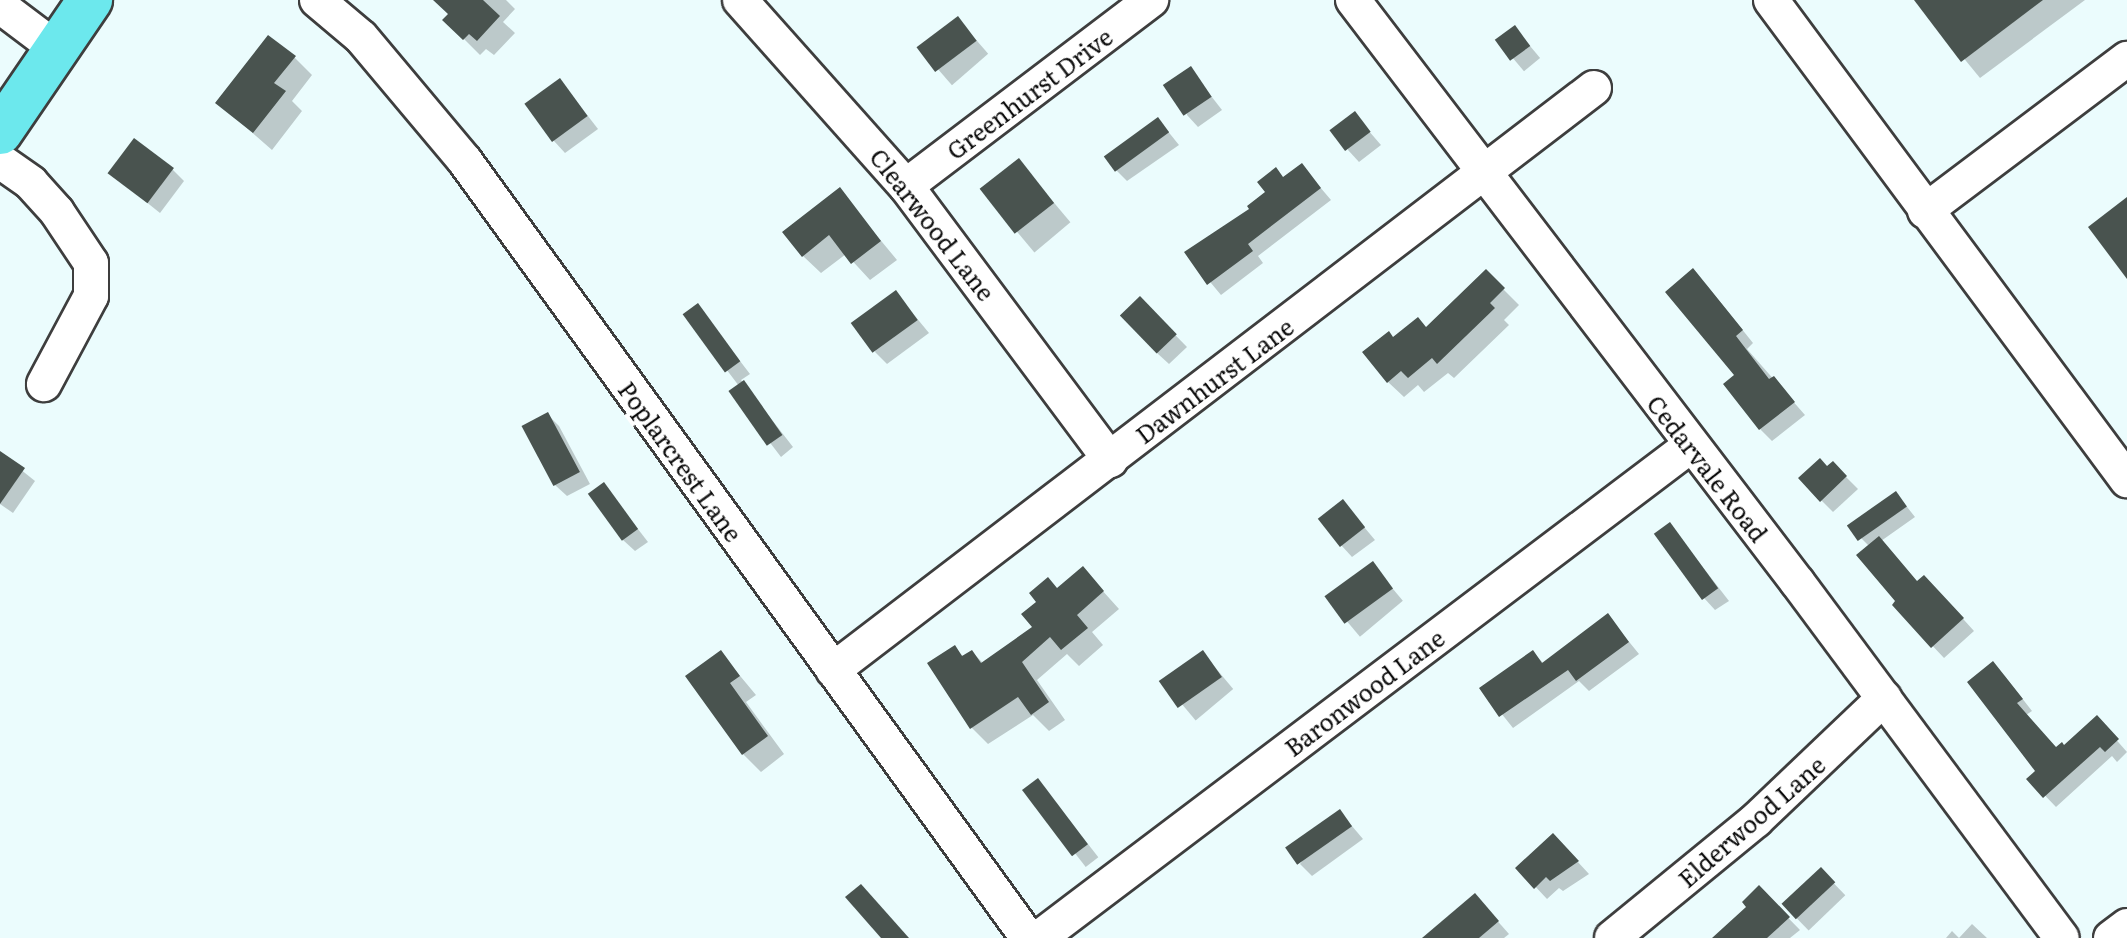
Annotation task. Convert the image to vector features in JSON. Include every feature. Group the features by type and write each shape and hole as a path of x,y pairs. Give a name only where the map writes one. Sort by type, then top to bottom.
{"main road":[{"path":"0,132 90,0"}],"street":[{"name":"Poplarcrest Lane","path":"317,0 361,37 415,97 465,161 1028,938"},
{"name":"Clearwood Lane","path":"740,0 906,186 1110,460"},
{"name":"Greenhurst Drive","path":"906,186 1151,0"},
{"name":"Cedarvale Road","path":"1353,0 1884,698 2062,938"},
{"path":"1771,0 2127,480"},
{"path":"0,6 57,49"},
{"path":"1925,211 2127,59"},
{"name":"Dawnhurst Lane","path":"833,670 1594,88"},
{"path":"0,161 31,183 48,202 91,263 91,296 44,384"},
{"name":"Baronwood Lane","path":"1039,938 1690,446"},
{"name":"Elderwood Lane","path":"1612,938 1756,820 1884,698"},
{"path":"2111,938 2127,926"}],"building":[{"path":"433,0 483,0 500,16 477,41 469,34 463,40 442,20 448,14"},
{"path":"1914,0 2043,0 1961,62"},
{"path":"958,16 977,41 935,72 916,47"},
{"path":"1515,25 1530,46 1510,61 1495,40"},
{"path":"268,35 296,56 274,83 286,91 253,133 215,103"},
{"path":"1191,66 1212,97 1184,116 1163,85"},
{"path":"560,78 588,116 552,142 524,104"},
{"path":"1355,111 1371,132 1345,151 1329,130"},
{"path":"1158,117 1169,132 1115,172 1104,156"},
{"path":"134,138 174,168 147,203 108,173"},
{"path":"1019,158 1054,203 1015,234 980,189"},
{"path":"1302,163 1321,188 1248,244 1253,251 1207,285 1184,252 1249,209 1247,206 1265,192 1257,182 1276,167 1283,177"},
{"path":"840,187 881,241 851,264 829,235 802,257 782,232"},
{"path":"2127,197 2127,279 2088,227"},
{"path":"1693,268 1743,330 1736,336 1769,379 1774,376 1795,402 1759,430 1723,384 1734,375 1665,292"},
{"path":"1486,269 1505,288 1490,303 1495,308 1437,364 1432,358 1408,378 1401,371 1387,383 1362,352 1389,331 1393,337 1418,317 1426,327"},
{"path":"896,290 918,320 872,353 851,323"},
{"path":"1140,296 1177,334 1157,354 1120,315"},
{"path":"698,303 740,361 725,372 683,314"},
{"path":"744,380 782,435 767,446 728,391"},
{"path":"548,412 580,472 553,486 522,426"},
{"path":"0,451 25,468 0,504"},
{"path":"1820,458 1827,466 1833,461 1847,476 1820,502 1798,478"},
{"path":"604,482 638,529 622,541 588,494"},
{"path":"1896,491 1907,507 1858,541 1847,525"},
{"path":"1343,499 1365,527 1340,547 1318,519"},
{"path":"1670,522 1718,588 1702,600 1654,534"},
{"path":"1879,536 1917,581 1924,575 1964,618 1931,648 1892,605 1895,601 1856,555"},
{"path":"1373,561 1393,589 1344,624 1324,596"},
{"path":"1083,566 1104,591 1077,615 1088,628 1061,650 1050,637 1022,662 1049,702 1031,715 1018,697 970,729 927,663 955,645 962,656 972,650 981,663 1032,627 1021,614 1036,602 1029,593 1048,577 1057,588"},
{"path":"1608,613 1629,642 1576,681 1568,670 1499,717 1479,688 1533,650 1542,663"},
{"path":"721,650 740,676 730,683 768,736 742,755 685,676"},
{"path":"1203,650 1222,677 1178,708 1159,681"},
{"path":"1993,661 2023,699 2017,703 2056,747 2062,742 2064,745 2097,715 2119,739 2105,752 2100,747 2043,798 2026,779 2035,771 1967,682"},
{"path":"1038,778 1088,844 1072,856 1022,790"},
{"path":"1340,809 1352,826 1297,865 1285,847"},
{"path":"1553,833 1579,861 1550,881 1546,877 1534,889 1515,868"},
{"path":"1821,867 1835,882 1796,919 1782,904"},
{"path":"861,884 909,938 881,938 845,897"},
{"path":"1759,885 1790,917 1767,938 1712,938 1746,907 1742,902"},
{"path":"1475,893 1499,921 1479,938 1422,938"}]}
